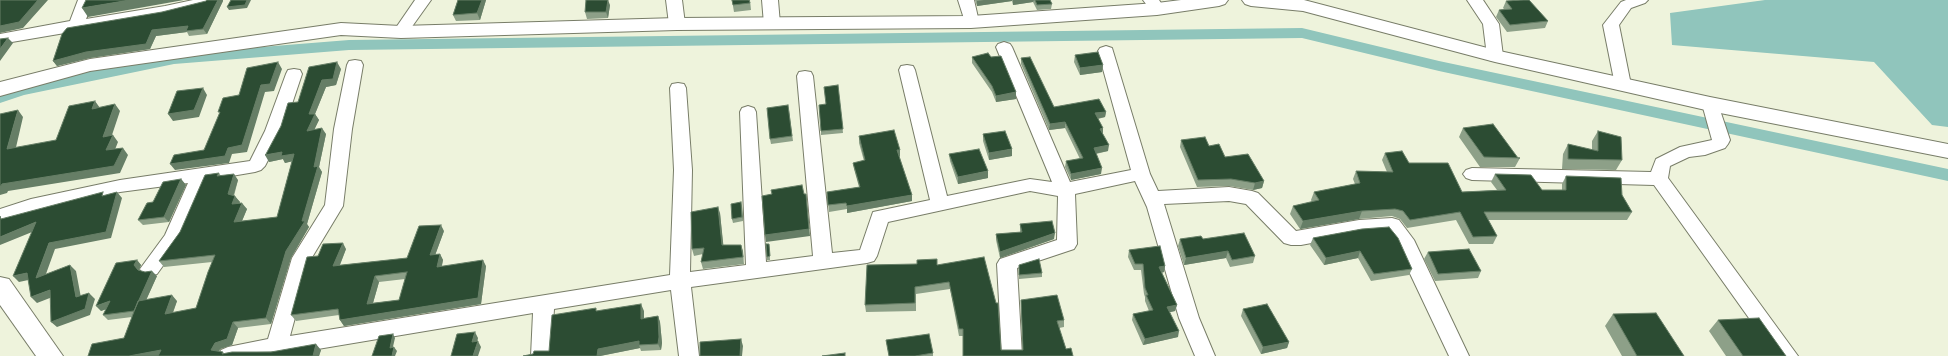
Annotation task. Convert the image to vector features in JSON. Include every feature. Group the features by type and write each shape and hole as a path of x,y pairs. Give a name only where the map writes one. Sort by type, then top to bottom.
{"street":[{"path":"76,25 86,0"},
{"path":"401,32 423,0"},
{"path":"674,0 677,24"},
{"path":"770,0 772,24"},
{"path":"966,0 972,22"},
{"path":"0,89 90,65 341,29 401,32 619,27 677,24 972,22 1154,4 1219,0"},
{"path":"1251,0 1304,6 1495,56 1623,85 1710,104 1948,151"},
{"path":"1475,0 1491,24 1495,56"},
{"path":"1623,85 1611,25 1626,4 1640,0"},
{"path":"0,39 165,11 204,2"},
{"path":"1004,47 1067,196 1067,244 1007,264 1012,356"},
{"path":"1106,51 1141,174 1152,198 1189,318 1205,356"},
{"path":"276,347 302,258 334,206 343,129 355,66"},
{"path":"907,70 940,204"},
{"path":"0,216 31,206 120,186 255,166 259,162 274,131 294,74"},
{"path":"805,76 823,262"},
{"path":"678,88 683,170 680,281 689,356"},
{"path":"1710,104 1721,140 1719,144 1705,149 1686,151 1662,162 1659,179 1788,356"},
{"path":"748,112 754,246 757,271"},
{"path":"228,356 680,281 867,256 880,216 1030,185 1064,190 1141,174"},
{"path":"1472,174 1659,179"},
{"path":"150,269 173,238 201,175"},
{"path":"1152,198 1229,194 1252,198 1291,238 1301,238 1359,227 1392,225 1404,240 1459,356"},
{"path":"0,286 50,356"},
{"path":"541,356 544,303"}],"water":[{"path":"1765,0 1948,0 1948,127 1932,125 1874,62 1672,45 1670,13"}],"building":[{"path":"0,0 38,0 19,22 0,26"},
{"path":"86,0 130,0 82,8"},
{"path":"207,0 218,0 203,29 186,31 188,26 152,30 146,44 86,52 53,61 62,34 67,28 162,12"},
{"path":"231,0 247,0 245,5 227,7"},
{"path":"458,0 482,0 477,13 453,15"},
{"path":"586,0 608,0 606,12 585,12"},
{"path":"732,0 749,0 750,3 733,5"},
{"path":"1035,0 1050,0 1052,4 1037,5"},
{"path":"1529,0 1548,21 1510,25 1499,10 1512,9 1506,1"},
{"path":"8,38 0,49 0,39"},
{"path":"1098,52 1103,65 1080,68 1075,55"},
{"path":"988,53 991,57 1001,56 1016,92 996,96 992,86 972,57"},
{"path":"1030,57 1054,107 1099,99 1106,112 1095,113 1103,128 1100,129 1109,145 1094,148 1102,168 1071,174 1066,161 1083,158 1065,122 1050,124 1021,58"},
{"path":"278,62 270,84 261,85 242,145 228,148 225,156 170,164 174,155 204,150 220,112 218,112 223,98 239,95 247,68"},
{"path":"337,62 333,79 322,80 309,114 315,114 307,131 322,128 314,167 318,166 302,221 305,221 286,251 266,318 233,322 227,339 215,343 211,350 223,352 222,354 232,352 271,352 316,344 313,356 158,356 161,350 129,356 88,356 92,344 124,338 138,301 172,295 165,314 196,308 215,255 159,261 180,232 205,175 219,173 217,176 234,174 228,194 235,196 232,204 242,203 234,222 277,217 294,154 281,156 282,152 265,155 281,126 288,103 298,102 309,67"},
{"path":"838,85 843,129 821,131 819,105 826,104 824,87"},
{"path":"203,88 194,110 168,114 177,91"},
{"path":"95,101 92,109 115,104 103,137 113,135 106,150 123,148 114,166 2,184 0,186 0,114 18,110 7,149 56,140 69,106"},
{"path":"788,105 792,136 770,139 767,108"},
{"path":"1493,124 1518,158 1484,157 1463,128"},
{"path":"894,130 900,150 897,150 912,195 847,206 846,203 828,205 827,192 860,187 853,163 865,160 859,136"},
{"path":"1005,131 1012,149 989,153 983,134"},
{"path":"1598,131 1621,137 1622,160 1568,159 1568,144 1598,151"},
{"path":"1205,137 1209,146 1219,144 1225,157 1248,154 1264,181 1255,183 1231,179 1198,180 1181,140"},
{"path":"979,149 988,171 958,177 949,154"},
{"path":"1402,151 1409,163 1448,163 1462,192 1506,190 1495,174 1531,175 1542,190 1566,190 1566,176 1621,178 1622,195 1632,212 1484,212 1497,236 1473,237 1460,212 1410,220 1403,211 1395,209 1362,211 1303,221 1293,206 1319,200 1314,192 1360,183 1356,171 1393,172 1385,153"},
{"path":"181,179 164,217 138,220 147,203 153,202 163,182"},
{"path":"802,185 804,194 806,194 809,229 765,235 762,196 772,194 771,190"},
{"path":"103,192 102,196 117,192 106,232 49,243 36,278 70,265 76,297 89,293 85,309 51,322 50,290 31,297 27,273 13,276 36,222 0,237 0,216 1,219"},
{"path":"741,202 742,217 732,219 731,204"},
{"path":"718,207 722,245 741,245 743,257 701,262 704,248 692,249 691,212"},
{"path":"1052,221 1055,233 1000,252 996,234 1022,232 1020,224"},
{"path":"441,225 430,255 440,254 437,267 483,260 478,298 340,320 338,309 291,315 307,257 318,256 323,244 343,243 333,266 407,258 419,226","holes":["407,272 399,300 367,304 375,276"]},
{"path":"1389,227 1398,238 1412,269 1374,274 1360,251 1326,258 1313,238 1362,229"},
{"path":"1244,233 1255,256 1232,260 1228,251 1186,258 1180,239 1201,236 1203,239"},
{"path":"766,244 769,244 770,256 767,257"},
{"path":"1160,246 1165,266 1159,267 1177,305 1167,307 1179,331 1145,339 1133,314 1153,310 1146,295 1148,295 1145,288 1143,264 1135,264 1129,250"},
{"path":"1469,249 1481,271 1438,274 1428,252"},
{"path":"984,257 996,303 998,303 1001,350 1023,350 1021,300 1057,295 1064,320 1057,321 1066,349 1071,348 1073,356 963,356 963,329 959,329 949,282 915,287 915,303 865,305 867,265 917,264 917,260 937,259 937,265"},
{"path":"1039,259 1042,273 1019,275 1019,265"},
{"path":"137,260 134,265 138,270 145,272 152,271 134,311 103,315 110,301 96,306 116,263"},
{"path":"641,304 641,319 658,316 658,344 639,345 639,341 598,349 597,356 523,356 533,354 534,351 549,351 552,315 596,308 596,311"},
{"path":"1267,304 1289,342 1263,347 1243,309"},
{"path":"1656,313 1684,356 1637,356 1613,314"},
{"path":"1759,318 1786,356 1743,356 1718,320"},
{"path":"475,332 472,342 478,341 473,356 451,356 457,334"},
{"path":"393,334 390,348 394,347 392,356 372,356 379,336"},
{"path":"929,334 933,353 915,356 889,356 886,340"},
{"path":"741,339 740,356 700,356 700,342"},
{"path":"845,353 845,356 822,356"}],"waterway":[{"path":"0,98 20,90 174,59 349,45 1302,33 1439,66 1948,175"}]}
